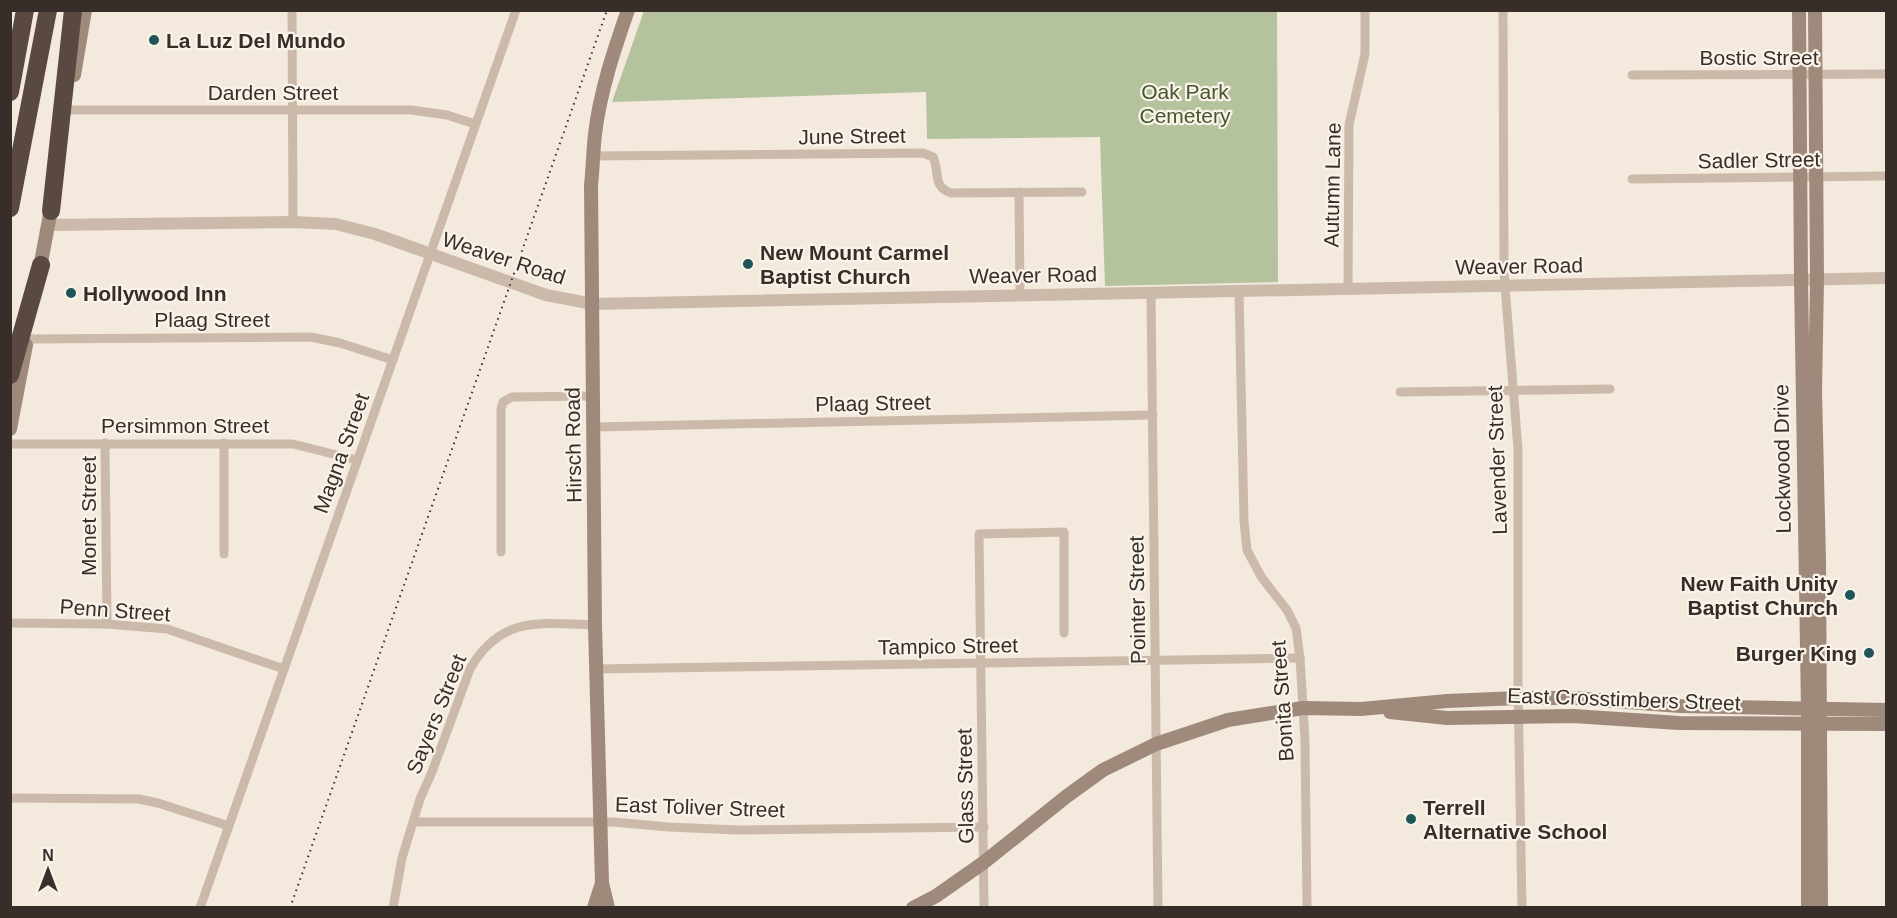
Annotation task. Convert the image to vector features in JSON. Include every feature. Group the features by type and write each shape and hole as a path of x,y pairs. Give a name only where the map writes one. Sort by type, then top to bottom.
{"highway":[{"path":"10,92 26,10"},
{"path":"10,208 48,10"},
{"path":"50,218 73,10"},
{"path":"10,375 41,265"}],"main road":[{"path":"10,429 50,218 85,10"},
{"name":"Hirsch Road","path":"608,908 602,883 596,669 591,185 595,132 611,63 628,10"},
{"name":"Lockwood Drive","path":"1799,10 1801,280 1819,560 1813,725 1815,881 1821,908"},
{"name":"Lockwood Drive","path":"1814,709 1805,562 1809,392 1817,279 1815,10"},
{"path":"1805,562 1819,560"},
{"name":"East Crosstimbers Street","path":"1361,709 1447,700 1574,698 1667,705 1887,710"},
{"path":"1664,722 1667,705"},
{"name":"East Crosstimbers Street","path":"913,908 936,896 984,863 1103,770 1156,744 1228,720 1303,708 1361,709 1447,718 1519,715 1664,722 1887,724"},
{"name":"Lockwood Drive","path":"1808,908 1815,881"},
{"name":"Hirsch Road","path":"594,908 602,883"}],"street":[{"path":"291,10 293,222"},
{"name":"Magna Street","path":"200,908 516,10"},
{"name":"Autumn Lane","path":"1348,289 1349,125 1365,54 1365,10"},
{"name":"Lavender Street","path":"1503,10 1504,286 1518,449 1522,908"},
{"name":"Bostic Street","path":"1632,75 1887,74"},
{"name":"Darden Street","path":"68,110 419,111 447,115 475,124"},
{"name":"June Street","path":"594,156 923,153 933,157 936,162 937,182 944,191 951,193 1082,192"},
{"name":"Sadler Street","path":"1632,179 1887,176"},
{"path":"1019,192 1020,295"},
{"name":"Weaver Road","path":"50,218 336,224 431,254 546,295 593,304 1887,279"},
{"name":"Bonita Street","path":"1239,291 1244,521 1247,550 1262,578 1287,610 1296,628 1300,658 1305,741 1307,908"},
{"name":"Pointer Street","path":"1151,293 1158,908"},
{"name":"Plaag Street","path":"27,339 311,337 326,339 393,360"},
{"path":"1400,392 1611,389"},
{"path":"501,552 501,409 503,402 512,397 593,396"},
{"name":"Plaag Street","path":"594,426 1153,416"},
{"name":"Monet Street","path":"105,443 107,624"},
{"path":"224,443 224,554"},
{"name":"Persimmon Street","path":"10,444 293,444 357,460"},
{"name":"Glass Street","path":"984,908 979,534 1064,532 1064,633"},
{"name":"Penn Street","path":"10,623 107,624 167,629 284,669"},
{"name":"Sayers Street","path":"393,908 402,858 420,799 470,669 488,643 500,635 527,625 595,625"},
{"name":"Tampico Street","path":"596,669 1300,658"},
{"path":"10,798 139,800 158,803 229,826"},
{"name":"East Toliver Street","path":"414,822 602,821 737,830 984,827"}],"green space":[{"name":"Oak Park Cemetery","path":"644,11 1277,11 1278,282 1105,286 1100,137 927,139 926,92 612,102"}],"railway":[{"path":"290,908 607,10"}],"place":[{"name":"La Luz Del Mundo","path":"154,40"},
{"name":"New Mount Carmel Baptist Church","path":"748,264"},
{"name":"Hollywood Inn","path":"71,293"},
{"name":"New Faith Unity Baptist Church","path":"1850,595"},
{"name":"Burger King","path":"1869,653"},
{"name":"Terrell Alternative School","path":"1411,819"}]}
